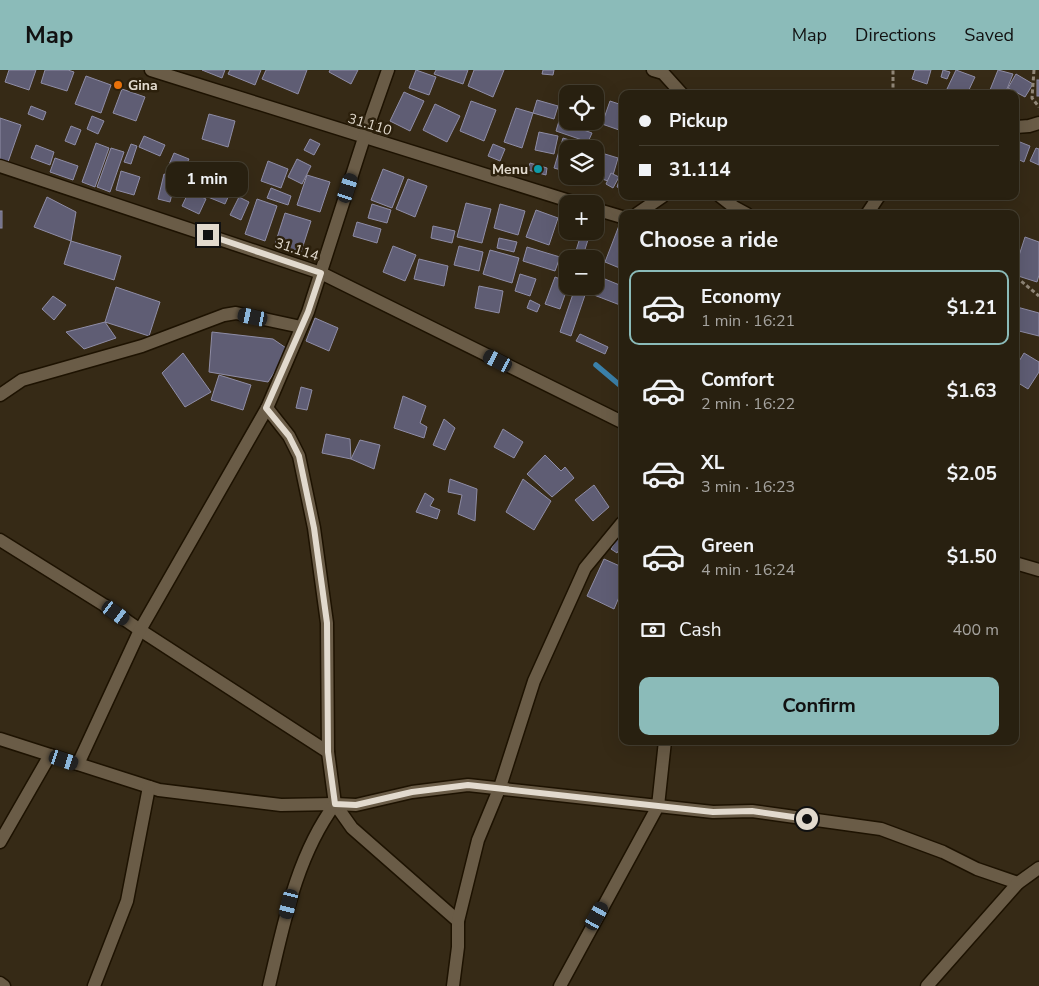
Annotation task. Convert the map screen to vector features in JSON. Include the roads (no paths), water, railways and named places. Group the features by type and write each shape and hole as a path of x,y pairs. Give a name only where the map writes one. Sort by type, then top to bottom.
{"street":[{"name":"31.110","path":"151,70 559,198"},
{"path":"78,764 140,630 266,408 301,327 321,273 388,70"},
{"path":"658,71 678,90"},
{"path":"1019,127 1039,124"},
{"name":"31.114","path":"0,166 321,273 619,421"},
{"path":"643,210 657,200"},
{"path":"725,200 740,210"},
{"path":"604,211 619,216"},
{"path":"0,395 22,380 142,346 224,314 236,313 301,327"},
{"path":"266,408 289,436 299,456 314,528 327,623 328,752 335,804 352,828 458,921"},
{"path":"453,986 458,947 458,921 478,840 500,787 534,681 585,568 619,527"},
{"path":"0,540 104,605 328,752"},
{"path":"1019,564 1039,570"},
{"path":"0,739 159,790 280,805 356,805 412,792 468,785 500,787 713,812 752,811 881,829 943,852 978,869 1018,883"},
{"path":"560,986 658,806 665,745"},
{"path":"0,842 50,755"},
{"path":"94,986 127,902 149,787"},
{"path":"269,986 289,904 306,853 315,834 335,804"},
{"path":"927,986 1018,883 1039,868"},
{"path":"0,983 4,986"}],"waterway":[{"path":"596,365 619,384"}],"place":[{"name":"Gina","path":"118,85"},
{"name":"Menu","path":"538,169"}]}
